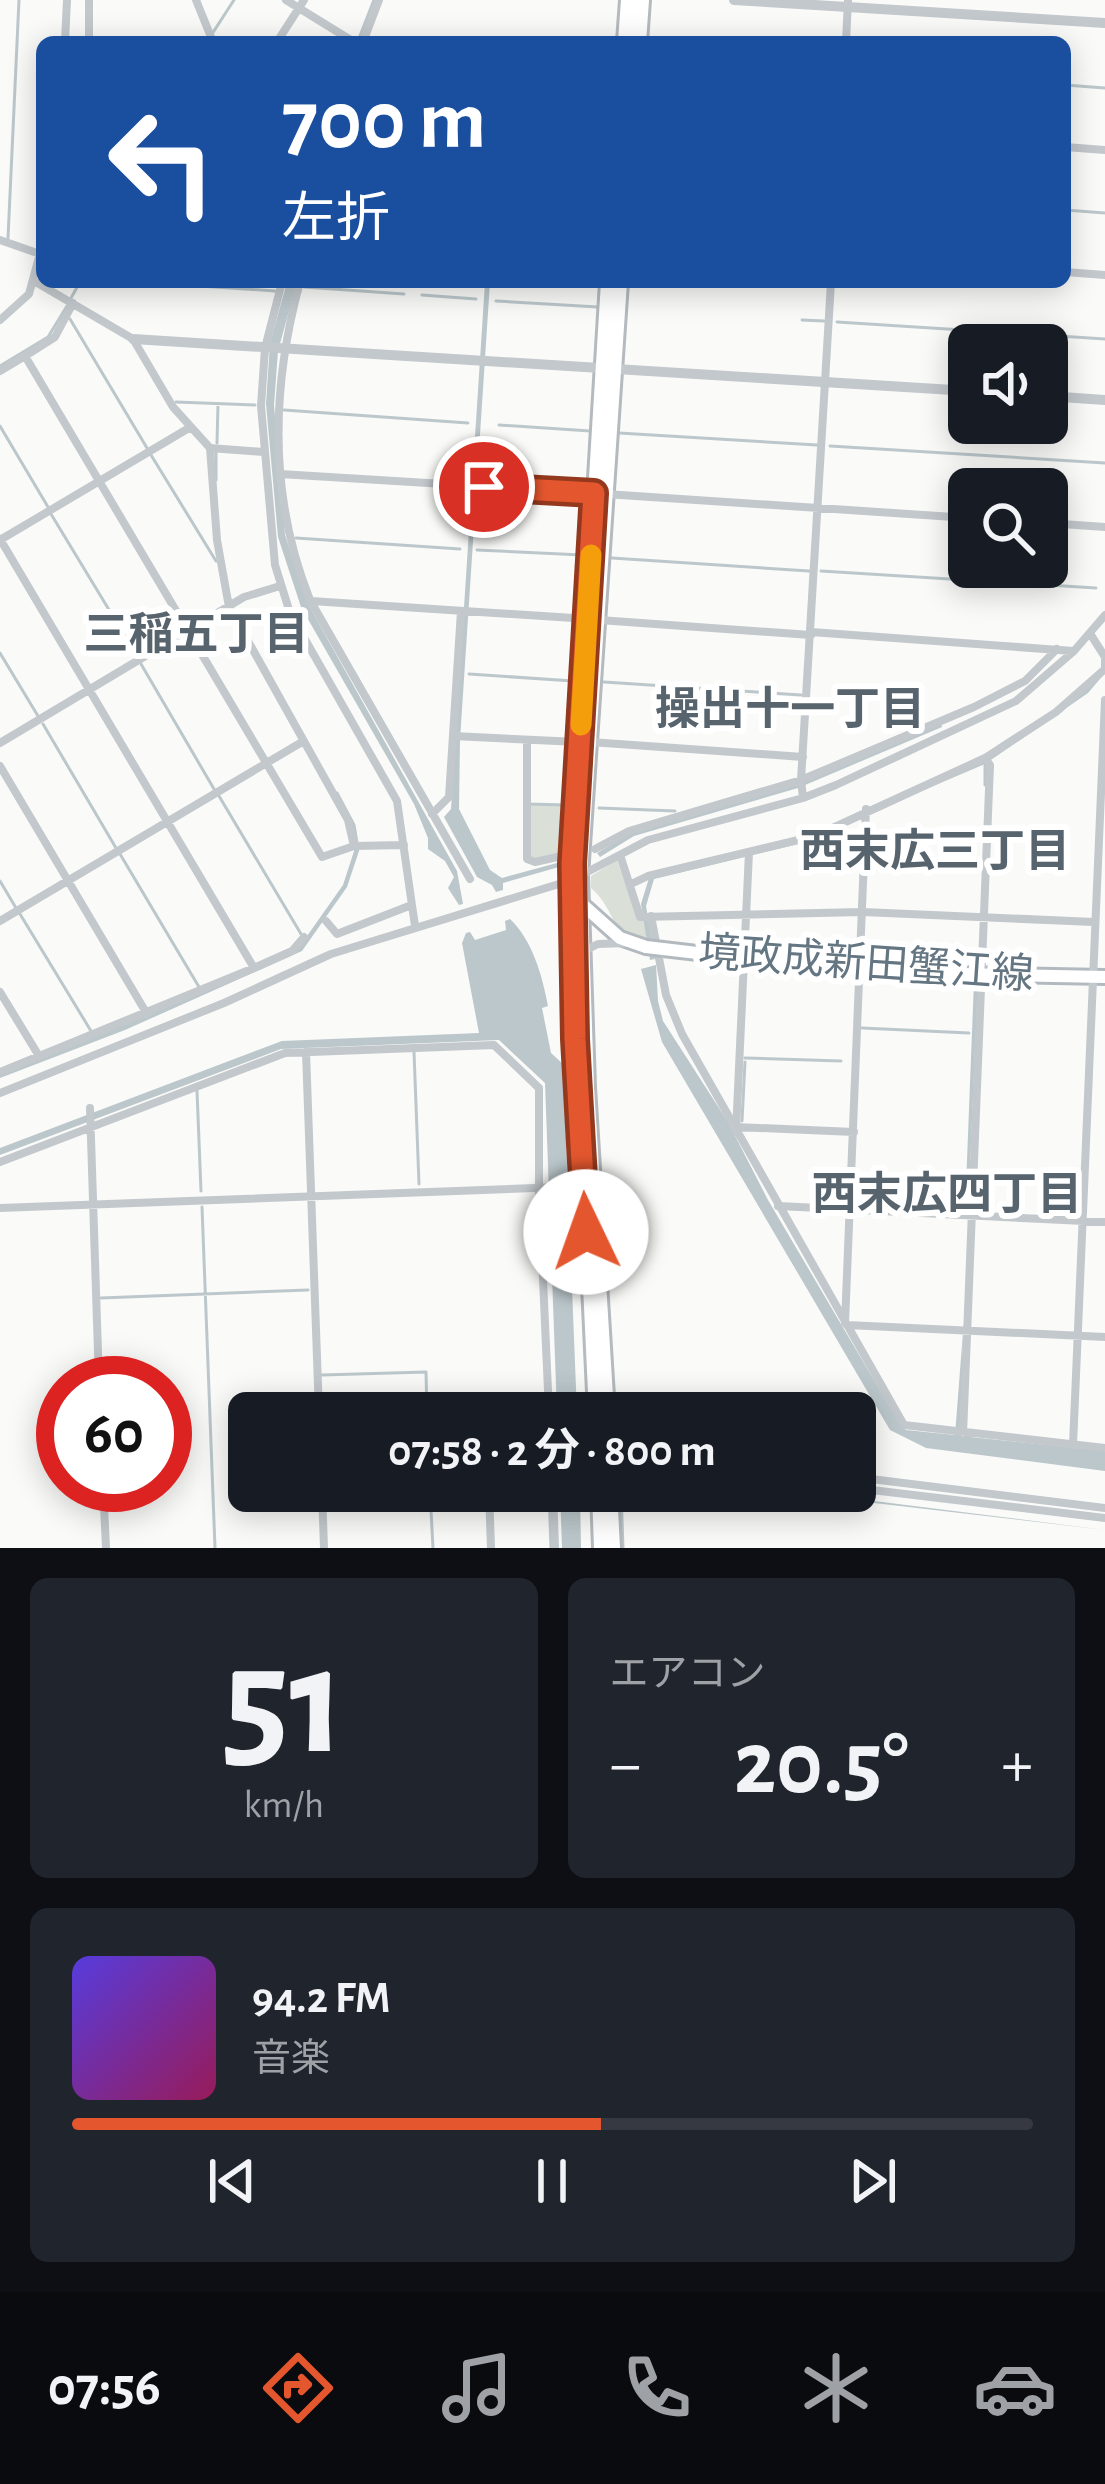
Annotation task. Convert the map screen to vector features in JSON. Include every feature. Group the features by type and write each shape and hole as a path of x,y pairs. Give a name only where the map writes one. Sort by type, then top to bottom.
{"main road":[{"path":"625,36 628,0"},
{"path":"639,36 642,0"},
{"path":"595,1392 575,1039 577,889 608,288"},
{"path":"607,368 619,288"},
{"path":"577,889 583,952 585,1186 605,1392"},
{"name":"境政成新田蟹江線","path":"577,889 627,943 646,947 861,972 1099,977"},
{"path":"600,1512 601,1548"},
{"path":"611,1512 613,1548"}],"street":[{"path":"65,36 67,0"},
{"path":"89,0 89,36"},
{"path":"196,0 211,36"},
{"path":"286,0 301,4 349,36"},
{"path":"361,36 380,0"},
{"path":"734,0 1105,23"},
{"path":"281,36 301,4"},
{"path":"847,36 852,5"},
{"path":"1071,147 1105,150"},
{"path":"0,240 36,249"},
{"path":"0,320 17,308 36,272"},
{"path":"1071,272 1105,275"},
{"path":"46,288 134,340 189,428 210,448 263,452"},
{"path":"281,288 263,452 280,586 298,628 397,801 415,926"},
{"path":"298,288 275,348 280,474 289,538 310,601 470,879"},
{"path":"802,789 831,288"},
{"path":"0,371 50,342 73,303"},
{"path":"134,340 948,391"},
{"path":"25,356 322,857 354,846 404,845"},
{"path":"1068,397 1105,400"},
{"path":"189,428 0,539 254,968"},
{"path":"210,448 217,540 230,607 348,820 354,846"},
{"path":"280,474 948,517"},
{"path":"1068,524 1105,527"},
{"path":"0,743 244,597 280,586"},
{"path":"310,601 1066,650"},
{"path":"433,814 448,802 458,736 461,611"},
{"path":"595,849 629,831 802,789 1005,698 1091,635 1105,615"},
{"path":"632,884 648,876 815,836 988,762 1056,712 1105,668 1105,657 1091,635"},
{"path":"0,1093 224,1003 331,954 415,926 577,889 620,854 648,839 802,789 1005,698 1031,691 1066,650"},
{"path":"1073,1445 1099,977 1094,922 1105,700"},
{"path":"458,736 803,757"},
{"path":"526,741 527,859 535,862 562,856"},
{"path":"0,921 302,742"},
{"path":"960,1434 988,762"},
{"path":"0,766 147,1014"},
{"path":"845,1325 867,812"},
{"path":"620,854 646,916 674,1017 904,1425 1105,1448"},
{"path":"736,1130 749,855"},
{"path":"326,921 337,934 409,906"},
{"path":"646,916 863,912 1094,922"},
{"path":"0,1072 254,968 292,951 304,937"},
{"path":"583,952 598,944 627,943"},
{"path":"0,992 38,1056"},
{"path":"0,1162 281,1054 494,1046 538,1085 548,1392"},
{"path":"306,1052 318,1392"},
{"path":"90,1108 98,1356"},
{"path":"736,1130 854,1132"},
{"path":"0,1208 585,1186"},
{"path":"778,1206 1105,1222"},
{"path":"845,1325 1105,1337"},
{"path":"876,1481 1105,1508"},
{"path":"876,1491 1105,1518"},
{"path":"104,1512 106,1548"},
{"path":"323,1512 324,1548"},
{"path":"489,1512 490,1548"},
{"path":"554,1512 555,1548"}],"shaded area":[{"path":"285,288 295,288 278,351 274,405 285,535 308,604 457,871 463,904 459,905 448,888 454,877 445,861 428,849 414,804 301,607 278,537 266,404 270,343"},
{"path":"485,288 490,288 459,809 490,870 502,878 557,863 559,867 503,883 503,890 496,892 477,877 444,817 451,809"},
{"path":"1105,673 1088,693 985,764 884,807 984,762 1056,715"},
{"path":"941,723 942,727 798,788 634,836 600,857 597,853 632,832 797,785"},
{"path":"527,804 567,805 564,853 531,857"},
{"path":"858,818 819,839 654,879 646,906 655,959 650,960 641,904 649,878 826,833"},
{"path":"355,848 360,848 347,887 302,951 125,1030 0,1078 0,1074 255,970 300,946 343,885"},
{"path":"617,860 638,919 645,921 647,942 618,927 591,888 591,876"},
{"path":"510,919 535,958 548,1006 542,1008 551,1053 563,1064 576,1392 556,1392 545,1083 499,1040 281,1049 0,1155 0,1148 282,1041 479,1033 462,943 466,933 475,940 506,930 505,921"},
{"path":"656,965 663,1021 728,1122 768,1200 901,1426 955,1435 963,1332 961,1436 1105,1451 1105,1471 926,1448 890,1430 876,1406 876,1392 868,1392 662,1042 641,969"},
{"path":"974,981 978,981 965,1212"},
{"path":"876,1501 1105,1530 876,1503"},
{"path":"561,1512 580,1512 581,1548 562,1548"}],"waterway":[{"path":"8,238 19,0"},
{"path":"212,34 234,0"},
{"path":"360,36 374,0"},
{"path":"1071,85 1105,88"},
{"path":"1071,210 1105,213"},
{"path":"71,298 77,288"},
{"path":"230,288 275,291"},
{"path":"318,288 404,294"},
{"path":"422,295 476,299"},
{"path":"496,301 598,307"},
{"path":"0,366 48,337 67,306"},
{"path":"70,319 147,448"},
{"path":"802,320 824,321"},
{"path":"837,322 1105,339"},
{"path":"176,402 255,405"},
{"path":"217,443 218,404"},
{"path":"284,410 468,423"},
{"path":"499,425 590,431"},
{"path":"0,426 48,507"},
{"path":"619,433 817,445"},
{"path":"830,446 1105,463"},
{"path":"216,453 216,480"},
{"path":"151,455 216,561"},
{"path":"51,514 137,656"},
{"path":"296,538 460,549"},
{"path":"477,550 582,555"},
{"path":"612,558 809,571"},
{"path":"821,571 1096,588"},
{"path":"0,653 38,716"},
{"path":"141,664 214,789"},
{"path":"469,674 573,681"},
{"path":"604,682 801,695"},
{"path":"43,724 116,848"},
{"path":"985,765 985,785"},
{"path":"337,793 354,825 357,843"},
{"path":"219,796 301,934"},
{"path":"527,804 567,805"},
{"path":"599,808 675,811"},
{"path":"120,854 199,987"},
{"path":"0,881 16,908"},
{"path":"20,914 91,1031"},
{"path":"862,1028 969,1033"},
{"path":"414,1052 419,1184"},
{"path":"745,1058 841,1061"},
{"path":"742,1121 745,1062"},
{"path":"197,1091 201,1191"},
{"path":"202,1207 215,1548"},
{"path":"101,1298 308,1290"},
{"path":"322,1375 426,1372 426,1392"},
{"path":"431,1512 433,1548"},
{"path":"550,1512 551,1548"},
{"path":"622,1512 623,1548"}],"slow traffic":[{"path":"581,725 591,555"}],"district":[{"name":"三稲五丁目","path":"196,635"},
{"name":"操出十一丁目","path":"790,710"},
{"name":"西末広三丁目","path":"935,852"},
{"name":"西末広四丁目","path":"947,1195"}],"route":[{"path":"484,487 594,493 572,864 575,1039 586,1232"}]}
